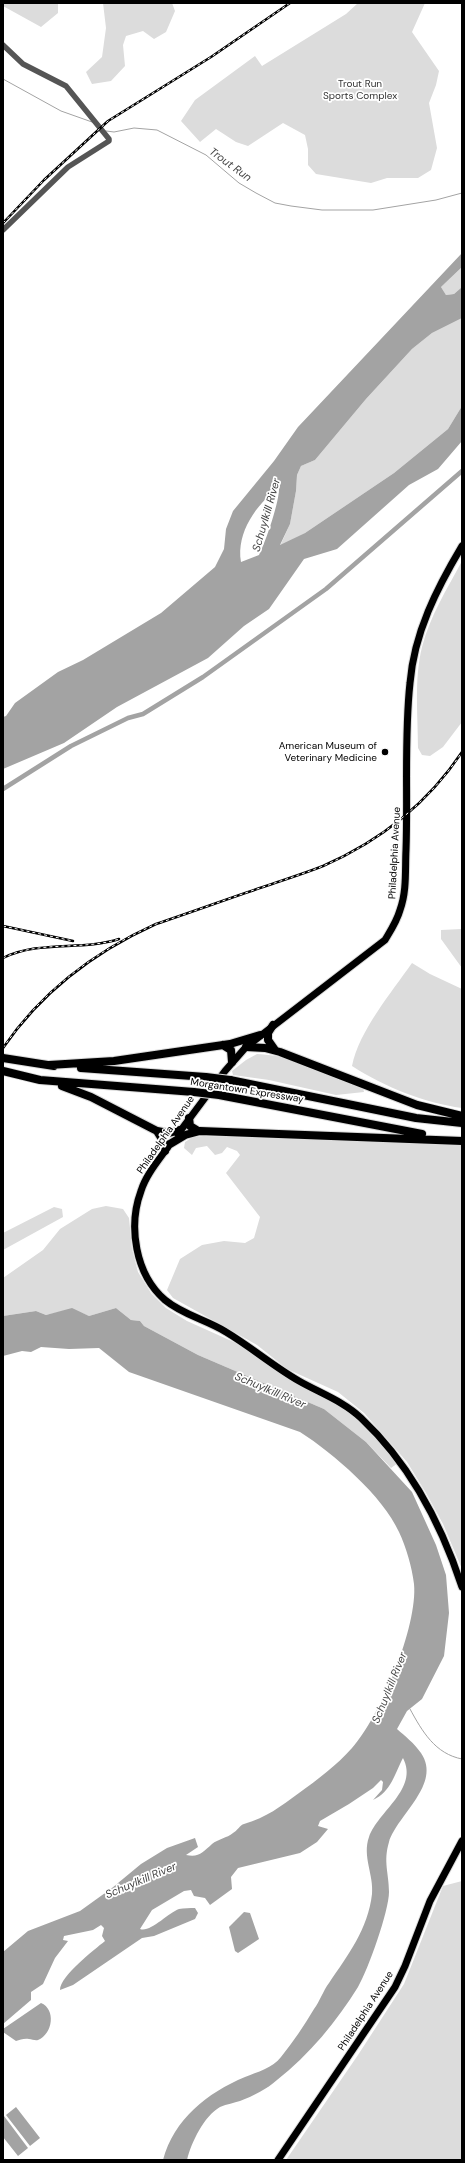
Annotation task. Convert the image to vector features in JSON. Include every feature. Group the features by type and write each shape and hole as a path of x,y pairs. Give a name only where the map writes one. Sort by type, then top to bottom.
{"highway":[{"path":"273,1025 268,1033 268,1040 270,1046 276,1051"},
{"path":"49,1065 109,1062 223,1045 260,1035"},
{"path":"223,1045 231,1050 232,1062"},
{"path":"246,1047 260,1047 276,1051 418,1105 462,1116"},
{"name":"Morgantown Expressway","path":"3,1058 49,1065 230,1080 409,1117 462,1123"},
{"name":"Morgantown Expressway","path":"6,1071 40,1080 219,1095 274,1104 414,1134 462,1137"},
{"path":"40,1080 77,1090 157,1131 168,1133 180,1130"},
{"path":"189,1118 190,1126 198,1132"},
{"path":"157,1131 168,1148 185,1135 198,1132 462,1141"}],"main road":[{"name":"Philadelphia Avenue","path":"462,546 427,614 418,641 411,671 408,696 405,873 401,910 385,940 260,1035 232,1062 153,1168 141,1190 135,1217 137,1251 153,1287 172,1304 225,1331 290,1375 335,1398 360,1417 400,1461 424,1496 446,1545 462,1587"},
{"name":"Philadelphia Avenue","path":"278,2160 395,1987 408,1960 430,1901 462,1841"}],"street":[{"path":"3,45 23,64 60,82 73,92 108,135 109,141 68,167 3,230"}],"green space":[{"path":"3,3 58,3 58,13 41,27 3,6"},
{"path":"103,3 172,3 175,11 166,32 154,39 143,31 126,36 123,45 125,66 111,81 92,84 86,72 102,57 106,28"},
{"name":"Trout Run Sports Complex","path":"358,3 425,3 412,32 439,71 436,85 429,103 437,148 431,170 418,178 387,178 371,183 316,174 308,165 308,149 305,135 283,123 248,146 236,142 216,129 200,142 181,121 195,100 255,56 262,66 346,14"},
{"path":"462,267 462,287 454,294 446,295 441,287"},
{"path":"462,318 462,406 448,429 394,473 305,533 280,546 290,524 296,491 297,475 301,466 315,460 366,399 412,349 432,333"},
{"path":"462,561 462,722 443,747 430,756 422,755 418,748 417,697 418,672 422,647 434,614"},
{"path":"462,929 462,968 441,939 441,930"},
{"path":"412,963 430,974 462,989 462,1108 448,1106 405,1093 378,1081 352,1066 361,1039 377,1013"},
{"path":"257,1054 271,1055 311,1066 363,1088 364,1092 336,1095 269,1080 233,1075 232,1071 246,1060"},
{"path":"204,1136 462,1145 462,1569 443,1524 407,1462 364,1413 338,1392 287,1369 257,1345 173,1298 167,1290 180,1259 202,1245 224,1241 245,1243 254,1238 260,1217 226,1173 240,1155 237,1151 227,1147 222,1153 215,1155 207,1146 196,1148 192,1155 184,1148 185,1142 193,1137"},
{"path":"106,1206 123,1209 129,1218 132,1249 138,1272 151,1293 166,1308 187,1321 236,1343 288,1377 331,1400 355,1416 398,1463 391,1468 366,1442 324,1409 198,1355 144,1326 140,1321 131,1320 116,1308 89,1316 72,1309 46,1315 36,1311 3,1316 3,1278 43,1250 60,1229 92,1209"},
{"path":"54,1207 62,1209 63,1217 3,1250 3,1233"},
{"path":"462,1881 462,2160 286,2160 358,2055 404,1984 443,1886"}],"water":[{"path":"462,253 462,267 441,287 446,295 454,294 462,287 462,318 432,333 412,349 366,399 315,460 301,466 297,475 296,491 290,524 280,545 305,533 394,473 448,429 462,406 462,441 438,469 409,485 337,549 304,559 269,609 244,626 208,658 117,707 64,743 3,769 3,717 6,716 15,703 58,672 83,660 161,613 215,567 224,549 226,529 233,511 274,461 298,427","holes":["279,487 279,493 272,521 259,555 241,562 240,551 242,540 250,520 263,502"]},
{"name":"Schuylkill River","path":"72,1308 89,1316 116,1308 131,1320 140,1321 144,1326 198,1355 324,1409 366,1442 412,1492 436,1545 446,1575 449,1613 444,1656 422,1699 407,1711 397,1729 421,1753 426,1765 426,1776 416,1799 394,1831 389,1842 386,1856 389,1892 386,1912 362,1979 350,2000 332,2025 311,2049 289,2070 255,2095 225,2105 214,2111 199,2130 187,2160 163,2160 168,2145 184,2120 205,2099 231,2083 264,2069 278,2061 302,2028 362,1930 370,1907 372,1894 367,1858 367,1844 374,1827 402,1790 406,1780 407,1769 403,1758 392,1782 379,1797 373,1800 382,1790 383,1782 381,1780 373,1788 320,1821 318,1826 328,1829 317,1842 300,1853 238,1868 231,1877 232,1889 210,1905 205,1898 194,1896 191,1890 184,1891 152,1910 140,1929 149,1928 179,1909 195,1908 198,1913 195,1919 154,1936 142,1938 73,1985 60,1990 61,1984 71,1971 105,1941 102,1936 104,1928 101,1925 93,1930 64,1936 63,1940 68,1941 55,1958 43,1984 31,1992 31,2000 3,2024 3,1952 28,1931 80,1911 112,1888 141,1864 167,1848 195,1838 198,1847 186,1855 194,1856 200,1854 214,1842 228,1836 243,1825 266,1815 279,1807 313,1783 333,1766 352,1748 363,1734 385,1694 404,1646 414,1602 414,1584 402,1538 392,1518 356,1476 327,1451 300,1432 129,1372 99,1348 69,1349 41,1347 31,1352 22,1351 3,1356 3,1316 36,1311 46,1315"},
{"path":"244,1912 250,1913 259,1939 238,1953 235,1951 229,1927"},
{"path":"41,2003 46,2006 51,2016 51,2022 47,2033 43,2037 38,2040 25,2039 16,2041 3,2032 3,2029"},
{"path":"16,2107 40,2138 30,2146 6,2115"},
{"path":"4,2116 28,2148 18,2156 3,2137"}],"waterway":[{"name":"Trout Run","path":"3,79 61,111 92,122"},
{"name":"Trout Run","path":"106,131 114,132 134,128 157,130 206,155 239,183 256,193 275,203 291,206 322,210 373,210 436,200 462,193"},
{"path":"3,789 71,746 128,718 143,714 203,677 326,589 462,471"},
{"path":"410,1709 419,1725 437,1747 444,1752 462,1759"}],"railway":[{"path":"3,223 44,180 108,121 211,57 290,3"},
{"path":"3,1048 18,1027 52,991 71,975 111,947 156,924 316,869 364,845 401,819 418,804 449,771 462,752"},
{"path":"3,926 73,941"},
{"path":"3,958 31,949 105,943 119,939"}],"place":[{"name":"American Museum of Veterinary Medicine","path":"385,752"}]}
